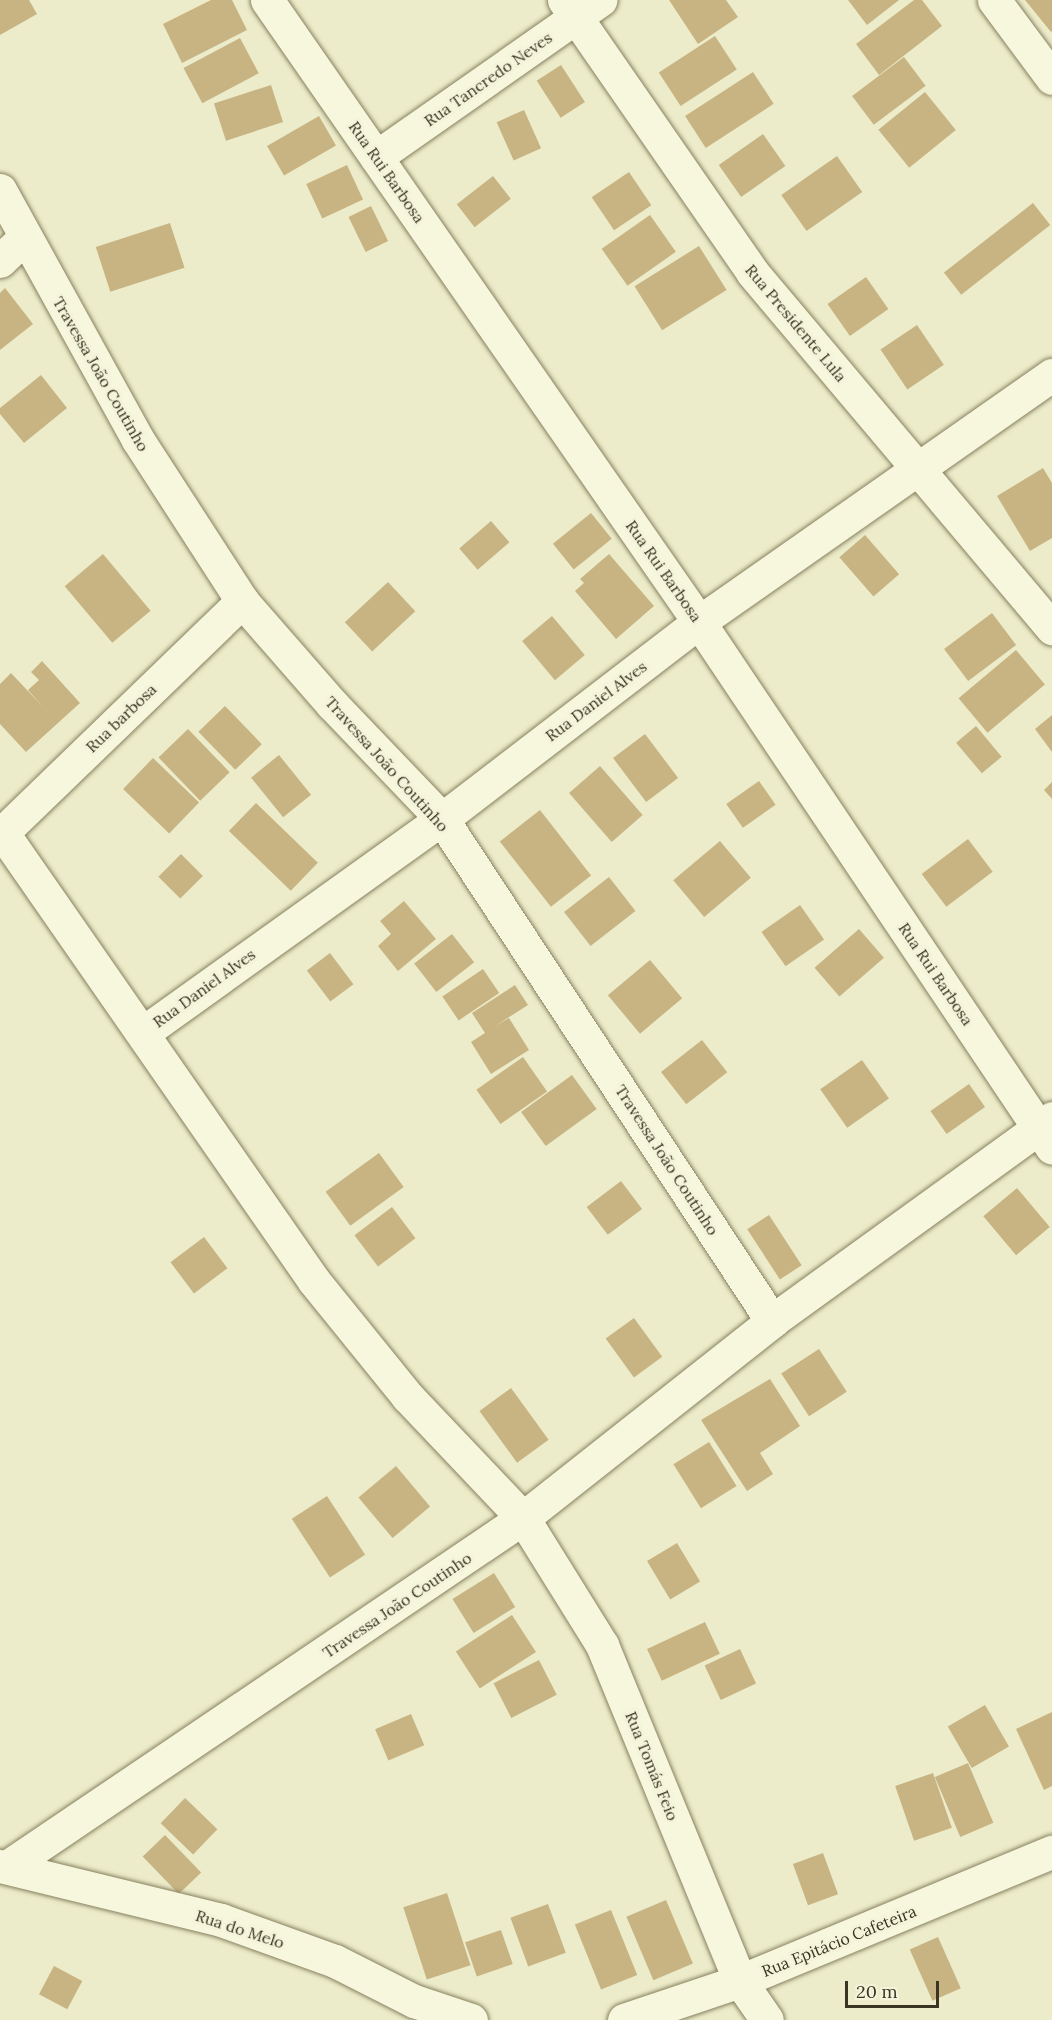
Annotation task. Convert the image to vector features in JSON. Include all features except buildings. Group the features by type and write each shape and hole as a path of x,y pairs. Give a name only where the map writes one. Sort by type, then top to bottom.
{"street":[{"name":"Rua Rui Barbosa","path":"267,0 699,622 1048,1132"},
{"path":"994,0 1052,78"},
{"name":"Rua Tancredo Neves","path":"376,157 580,6"},
{"name":"Rua Presidente Lula","path":"580,6 752,272 1052,628"},
{"name":"Travessa João Coutinho","path":"0,190 24,238 138,440 242,601 332,704 442,819 772,1321"},
{"path":"0,261 24,238"},
{"name":"Rua Daniel Alves","path":"144,1032 442,819 699,622 1052,375"},
{"name":"Rua barbosa","path":"1,832 242,601"},
{"name":"Rua Tomás Feio","path":"1,832 144,1032 314,1281 408,1397 524,1518 602,1645 740,1982 767,2020"},
{"name":"Travessa João Coutinho","path":"4,1866 524,1518 772,1321 1048,1132"},
{"name":"Rua Epitácio Cafeteira","path":"624,2020 740,1982 1052,1852"},
{"name":"Rua do Melo","path":"4,1866 221,1920 334,1961 414,2001 471,2020"}]}
